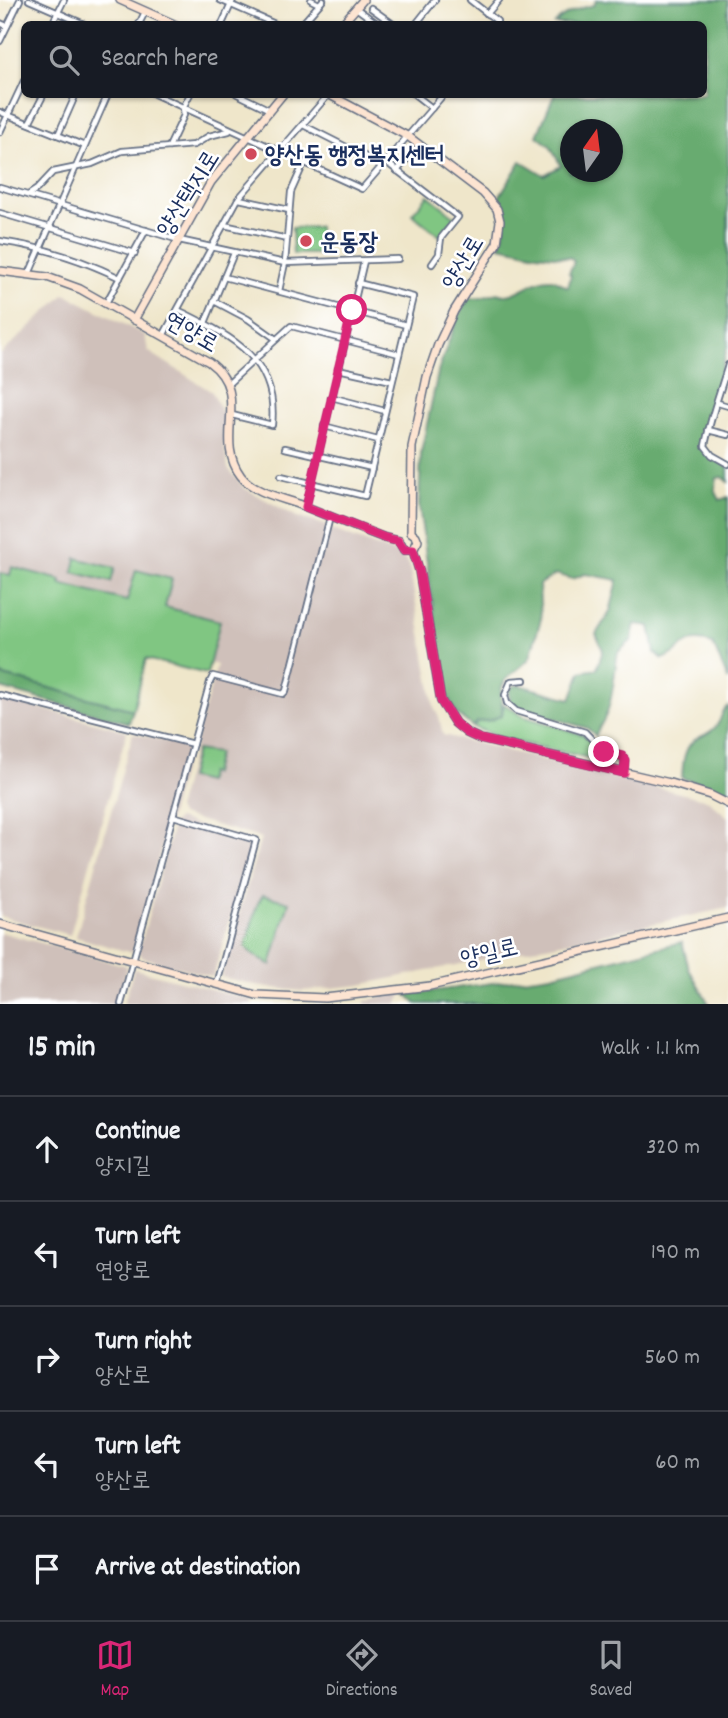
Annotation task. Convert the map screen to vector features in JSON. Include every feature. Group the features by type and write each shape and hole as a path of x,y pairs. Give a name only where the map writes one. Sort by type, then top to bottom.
{"street":[{"path":"0,41 20,0"},
{"path":"29,0 77,21"},
{"path":"54,21 64,0"},
{"path":"120,0 167,21"},
{"path":"220,0 232,2 269,21"},
{"path":"305,21 321,2 311,0"},
{"path":"345,21 363,0"},
{"path":"418,21 435,0"},
{"path":"470,0 497,21"},
{"path":"487,14 499,0"},
{"path":"223,21 232,2"},
{"path":"356,8 374,21"},
{"path":"371,8 389,21"},
{"path":"140,21 145,12"},
{"path":"0,23 7,26"},
{"path":"0,132 21,87"},
{"path":"29,123 42,98"},
{"path":"58,135 74,98"},
{"path":"28,275 106,98"},
{"path":"162,98 362,189 441,98"},
{"path":"169,147 184,115 183,108 188,98"},
{"path":"246,98 271,110"},
{"name":"양산택지로","path":"134,320 211,183 280,98"},
{"path":"162,337 238,199 326,98"},
{"name":"양산로","path":"335,98 409,137 492,202 499,213 501,230 497,243 454,311 432,360 420,403 412,447 411,532"},
{"path":"419,98 432,108"},
{"path":"0,112 85,146"},
{"path":"303,125 397,171 458,217 441,238 439,254 432,264"},
{"path":"28,195 53,172 99,162 118,152 194,145 209,136 230,131"},
{"path":"397,171 410,155"},
{"path":"279,292 285,263 291,192 304,163"},
{"path":"0,187 179,240 285,263 398,259"},
{"path":"238,199 289,210"},
{"path":"0,213 135,253"},
{"path":"225,225 287,239"},
{"path":"106,303 146,230"},
{"path":"0,241 41,247 93,264 120,278"},
{"path":"205,323 234,253"},
{"path":"306,507 363,261"},
{"name":"연양로","path":"0,271 59,280 106,303 217,368 228,384 232,415 229,449 232,461 242,477 268,493 398,541"},
{"path":"224,277 406,325"},
{"path":"281,476 365,496 413,297 358,284"},
{"path":"214,301 248,319 276,339"},
{"path":"178,310 238,342 263,373 271,396 272,425 232,415"},
{"path":"228,384 291,326 399,354"},
{"path":"728,365 705,446 712,456 728,464"},
{"path":"338,369 392,382"},
{"path":"331,397 385,411"},
{"path":"718,403 728,406"},
{"path":"324,426 379,440"},
{"path":"708,430 728,435"},
{"path":"285,448 372,468"},
{"path":"121,1004 213,676 283,694 286,691 330,517"},
{"path":"413,550 404,550 398,541 403,534 411,532 418,541 413,550 419,570 438,690 444,708 467,733 480,739 710,794 728,804"},
{"path":"524,680 511,681 505,695 507,703 516,710 585,732 604,752 622,756 625,760 624,773"},
{"path":"0,695 193,744"},
{"path":"173,816 256,840 217,985"},
{"name":"양일로","path":"0,924 256,995 302,998 361,995 430,986 728,918"},
{"path":"254,1004 256,995"},
{"path":"361,995 361,1004"}],"shaded area":[{"path":"65,294 145,335 148,351 212,392 224,416 224,445 228,468 244,488 297,517 401,555 409,565 434,707 443,735 708,800 728,817 728,908 360,985 302,991 264,987 221,977 261,838 180,815 177,809 217,665 210,663 207,674 146,659 129,723 0,688 0,355"},
{"path":"0,698 127,731 70,935 0,916"},
{"path":"133,733 185,746 188,750 132,953 76,937"},
{"path":"178,819 249,841 251,846 213,977 142,957 139,951 174,822"},
{"path":"0,932 127,966 118,1004 0,1004"},
{"path":"134,969 252,1000 251,1004 124,1004"},
{"path":"404,992 397,1004 365,1004 365,1001"}],"green space":[{"path":"596,0 728,0 728,344 702,446 711,457 728,467 728,482 722,477 717,478 715,490 720,500 728,497 728,680 713,644 689,642 662,659 655,653 650,626 635,624 631,641 618,652 611,700 596,736 587,728 519,708 510,703 509,691 513,686 519,685 571,699 581,672 597,669 603,650 596,634 610,612 618,580 585,574 572,579 556,574 539,585 541,619 530,657 502,686 502,715 477,722 473,727 457,714 445,691 419,506 421,452 439,368 458,317 468,299 497,293 510,294 545,279 568,287 571,275 569,273 574,262 571,258 500,246 504,222 499,197 521,161 544,175 560,167 560,182 623,182 623,119 560,119 560,164 550,146 537,136 553,98 707,98 707,21 558,21 573,12 594,5"},
{"path":"428,195 455,217 440,236 412,214"},
{"name":"운동장","path":"319,227 320,254 293,254 292,228"},
{"path":"76,558 115,568 111,582 73,572"},
{"path":"12,567 61,580 60,584 127,601 136,570 172,579 165,607 220,621 207,674 146,659 133,710 0,675 0,573 10,575"},
{"path":"0,675 133,710 129,723 0,688"},
{"path":"504,704 522,716 584,735 601,753 621,758 621,765 504,739 473,727 477,722 502,715"},
{"path":"728,706 728,795 713,787 682,778 689,746 715,727"},
{"path":"196,750 218,753 213,774 209,773 207,782 189,778"},
{"path":"263,895 289,902 271,965 245,947 258,903"},
{"path":"682,942 689,969 709,1004 417,1004 404,992 420,993 551,975"}],"place":[{"name":"양산동 행정복지센터","path":"251,154"},
{"name":"운동장","path":"306,241"}],"route":[{"path":"352,310 306,507 398,541 404,550 413,550 419,570 441,701 450,718 467,733 480,739 624,773 625,760 622,756 604,752"}]}
